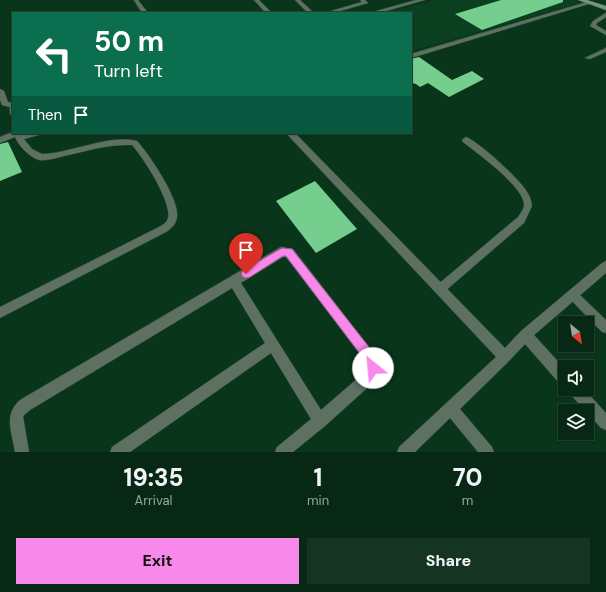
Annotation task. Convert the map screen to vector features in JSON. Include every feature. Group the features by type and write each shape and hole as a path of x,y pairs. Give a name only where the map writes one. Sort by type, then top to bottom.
{"street":[{"path":"376,12 422,0"},
{"path":"581,0 606,8"},
{"path":"412,56 589,3"},
{"path":"0,91 5,103 12,108"},
{"path":"291,134 505,357"},
{"path":"22,452 16,416 25,405 282,252 289,252 372,360 373,368 371,375 320,421 282,452"},
{"path":"404,452 505,357 525,335 606,266"},
{"path":"234,281 320,421"},
{"path":"525,335 558,370"},
{"path":"117,452 273,345"},
{"path":"581,396 606,423"},
{"path":"450,408 487,452"}],"lane":[{"path":"136,0 144,12"},
{"path":"256,0 269,12"},
{"path":"297,0 310,12"},
{"path":"331,12 366,3 362,0"},
{"path":"606,15 595,22 593,26 606,33"},
{"path":"588,58 606,50"},
{"path":"0,140 18,135 34,155 44,157 119,143 134,143 144,153 173,208 171,222 166,228 0,313"},
{"path":"440,289 521,220 528,207 526,195 516,182 466,140"},
{"path":"573,295 606,328"}],"shaded area":[{"path":"436,0 573,0 580,3 412,51 412,12 390,12"}],"building":[{"path":"501,0 563,0 563,2 482,30 455,14"},
{"path":"419,57 452,80 472,71 484,79 449,97 428,83 420,87 412,83 412,59"},
{"path":"8,142 22,172 0,181 0,144"},
{"path":"315,181 357,229 316,253 276,201"}],"route":[{"path":"246,274 282,252 289,252 372,360 373,368"}]}
